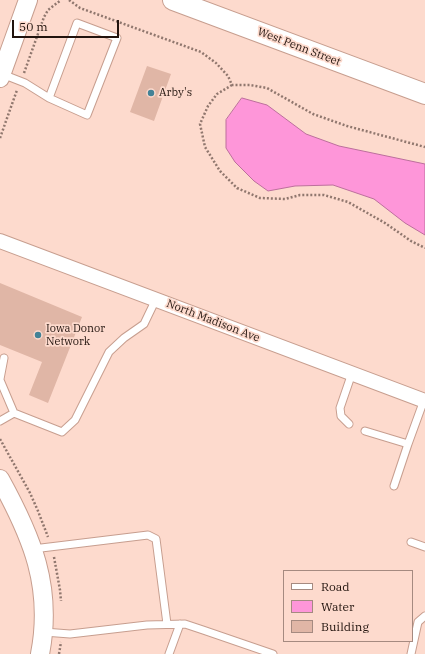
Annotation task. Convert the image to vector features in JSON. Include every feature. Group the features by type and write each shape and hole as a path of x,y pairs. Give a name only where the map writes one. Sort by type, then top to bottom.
{"main road":[{"name":"West Penn Street","path":"174,0 425,94"}],"street":[{"path":"1,71 28,0"},
{"name":"North Madison Ave","path":"0,241 424,401"},
{"path":"0,479 25,529 33,549 39,571 44,613 44,632 40,654"}],"lane":[{"path":"1,71 49,98 87,115 117,38 77,24 49,98"},
{"path":"4,358 0,380 14,413 62,432 75,420 110,352 124,338 144,324 156,299"},
{"path":"349,424 341,416 340,408 352,373"},
{"path":"394,486 424,401"},
{"path":"0,421 14,413"},
{"path":"365,431 408,444"},
{"path":"33,549 148,535 156,539 167,624"},
{"path":"411,542 425,547"},
{"path":"411,654 418,622 425,616"},
{"path":"169,654 180,624"},
{"path":"44,632 70,634 148,625 185,624 265,653 273,654"}],"path":[{"path":"0,138 44,17 48,10 61,0"},
{"path":"69,0 80,8 201,52 228,76 232,85"},
{"path":"425,147 347,126 313,114 266,88 250,85 232,85 217,94 208,106 200,124 205,148 220,171 237,188 260,198 285,199 300,195 324,195 348,202 425,248"}],"water":[{"path":"242,98 267,105 306,134 339,146 425,164 425,235 405,223 374,199 333,185 295,186 268,191 254,181 235,162 226,148 226,120"}],"building":[{"name":"Arby's","path":"147,66 171,74 154,121 130,112"},
{"name":"Iowa Donor Network","path":"0,283 82,317 48,403 29,395 42,362 0,345"}],"place":[{"name":"Arby's","path":"151,93"},
{"name":"Iowa Donor Network","path":"38,335"}]}
